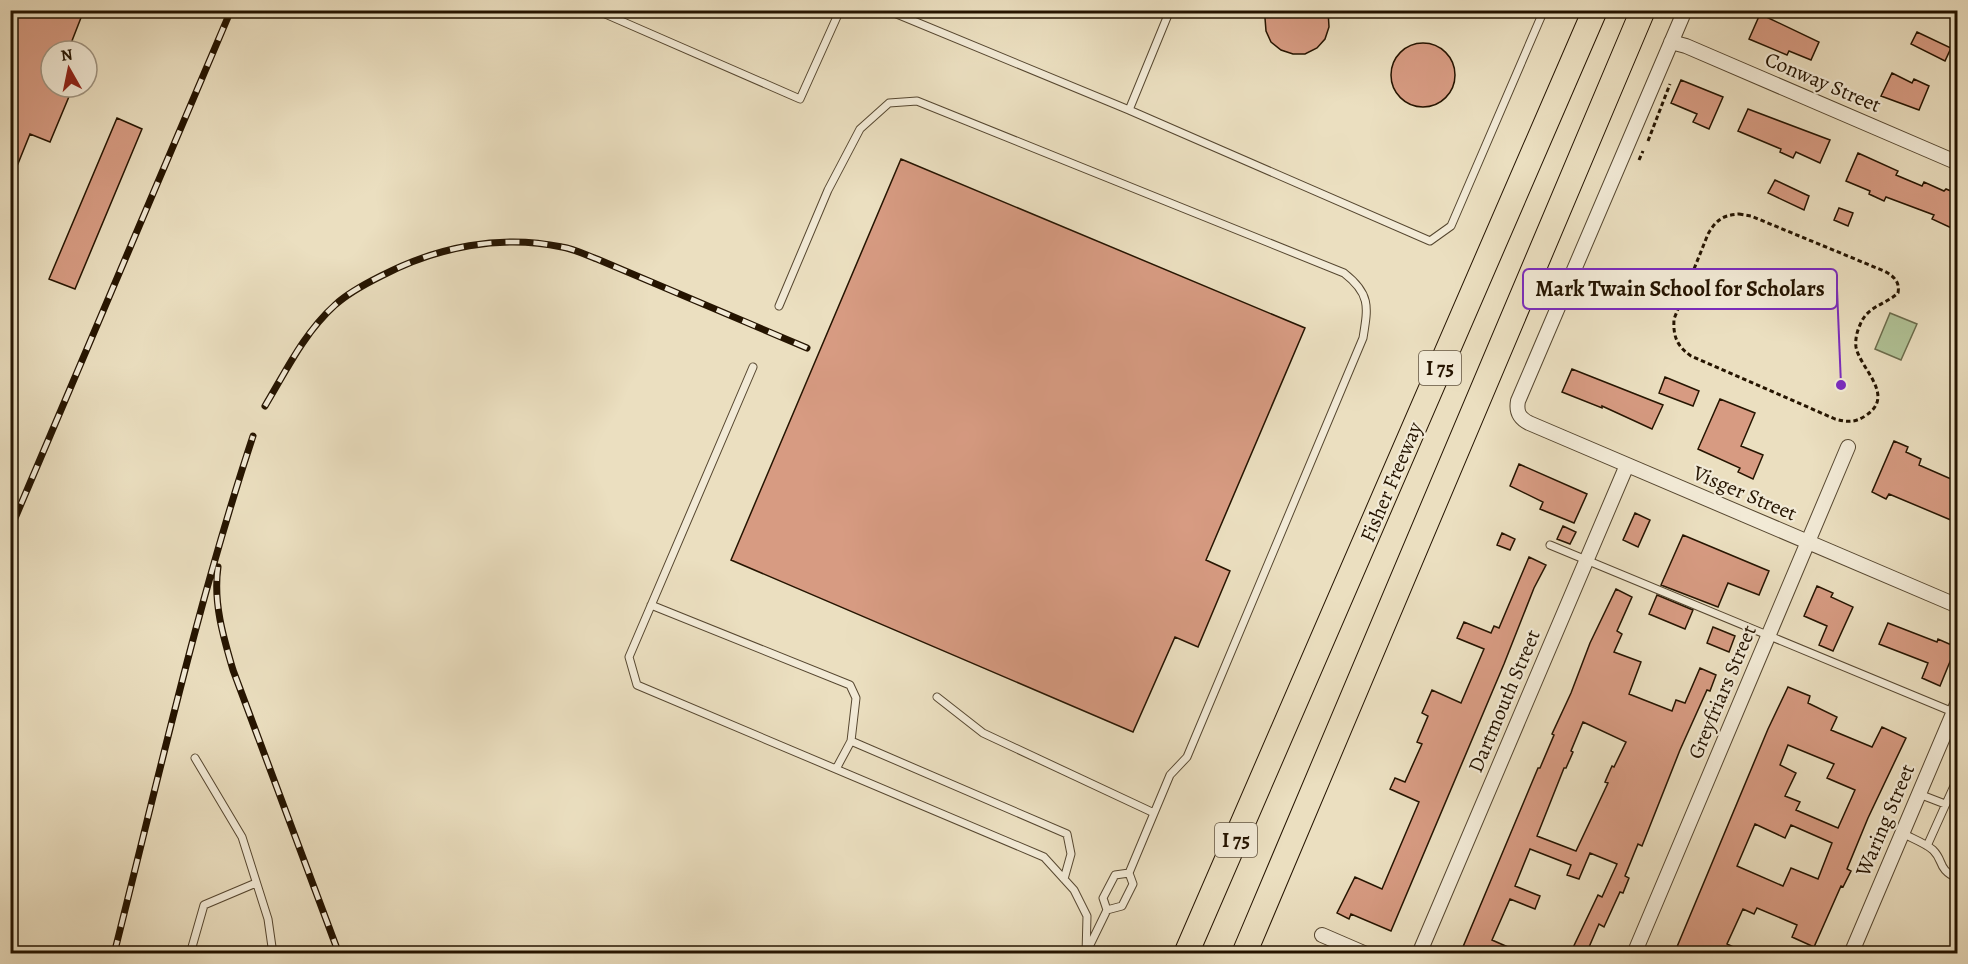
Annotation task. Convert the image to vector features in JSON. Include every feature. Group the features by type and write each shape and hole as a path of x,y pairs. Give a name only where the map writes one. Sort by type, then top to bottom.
{"highway":[{"name":"Fisher Freeway","path":"1186,954 1595,10"},
{"name":"I 75","path":"1244,954 1643,10"}],"street":[{"path":"1671,42 1685,10"},
{"name":"Conway Street","path":"1671,42 1686,46 1958,163"},
{"name":"Visger Street","path":"1671,42 1518,401 1518,414 1521,419 1529,423 1958,606"},
{"name":"Greyfriars Street","path":"1634,954 1848,447"},
{"name":"Dartmouth Street","path":"1419,954 1627,465"},
{"name":"Waring Street","path":"1851,954 1955,707"},
{"path":"1322,935 1366,954"}],"lane":[{"path":"596,10 800,99 840,10"},
{"path":"887,10 1129,110 1430,241 1451,226 1544,10"},
{"path":"1129,110 1170,10"},
{"path":"779,306 828,190 860,129 889,103 917,101 1344,273 1364,296 1368,309 1363,338 1187,757 1170,775 1129,873 1133,884 1122,906 1107,910"},
{"path":"753,367 629,657 637,685 1044,857 1074,890 1087,916 1086,954"},
{"path":"1550,545 1769,636 1955,707"},
{"path":"651,605 850,685 856,698 850,741 836,769"},
{"path":"937,697 983,733 1154,813"},
{"path":"850,741 1067,834 1071,854 1064,879"},
{"path":"195,758 242,837 268,919 273,954"},
{"path":"1927,846 1958,777"},
{"path":"1918,794 1946,804"},
{"path":"1902,833 1927,846 1938,856 1946,873 1958,879"},
{"path":"1086,954 1107,910 1103,898 1115,875 1129,873"},
{"path":"190,954 204,905 256,883"}],"path":[{"path":"1686,46 1702,10"},
{"path":"1648,141 1671,82"},
{"path":"1639,160 1643,151"},
{"path":"1724,215 1751,216 1884,271 1897,281 1899,287 1898,293 1892,298 1879,303 1869,311 1861,322 1857,335 1856,348 1877,389 1876,402 1871,412 1861,419 1848,422 1835,419 1691,357 1680,348 1674,333 1674,319 1708,234 1714,224 1724,215"}],"green space":[{"path":"1890,313 1917,324 1901,360 1875,349"}],"building":[{"path":"10,10 84,10 73,39 39,39 39,99 68,99 50,142 30,134 11,181"},
{"path":"1268,10 1328,10 1329,27 1325,39 1317,48 1305,54 1293,54 1281,50 1271,42 1266,31 1265,18"},
{"path":"1760,14 1819,42 1811,60 1789,51 1787,55 1749,39"},
{"path":"1917,32 1951,48 1945,61 1911,44"},
{"path":"1423,43 1435,45 1446,52 1453,63 1455,75 1453,87 1446,98 1435,105 1423,107 1411,105 1400,98 1393,87 1391,75 1393,63 1400,52 1411,45"},
{"path":"1892,73 1912,83 1914,79 1929,86 1919,110 1881,96"},
{"path":"1681,80 1723,97 1709,129 1693,122 1697,114 1671,103"},
{"path":"1748,109 1830,140 1820,163 1796,152 1793,158 1780,152 1781,149 1738,131"},
{"path":"117,118 142,129 75,289 49,279"},
{"path":"1858,153 1898,171 1896,175 1922,186 1924,182 1944,191 1946,189 1958,194 1958,231 1932,219 1934,215 1886,197 1884,201 1869,194 1870,191 1846,181"},
{"path":"901,159 1305,328 1206,560 1230,571 1198,647 1175,637 1133,732 731,560"},
{"path":"1775,180 1809,196 1804,210 1768,193"},
{"path":"1839,208 1853,213 1848,226 1834,220"},
{"path":"1572,369 1663,405 1652,429 1602,406 1602,408 1562,392"},
{"path":"1665,377 1699,391 1693,406 1659,393"},
{"path":"1720,399 1755,413 1741,446 1763,455 1753,479 1738,472 1740,468 1698,449"},
{"path":"1894,441 1908,447 1906,452 1921,459 1919,465 1958,482 1958,523 1889,494 1886,499 1872,492"},
{"path":"1519,464 1587,494 1574,523 1540,509 1543,502 1510,486"},
{"path":"1635,513 1650,520 1638,547 1623,540"},
{"path":"1563,526 1576,532 1570,544 1557,539"},
{"path":"1502,533 1515,539 1510,550 1497,545"},
{"path":"1683,535 1769,571 1759,595 1728,583 1718,607 1661,585"},
{"path":"1529,557 1546,565 1534,588 1391,931 1351,914 1349,919 1337,913 1355,877 1382,889 1419,802 1390,789 1395,778 1405,782 1422,744 1417,742 1428,716 1422,713 1432,690 1461,703 1484,649 1457,638 1464,622 1491,633 1494,626 1499,628"},
{"path":"1817,586 1833,593 1831,597 1853,607 1833,651 1819,645 1827,626 1804,616"},
{"path":"1616,589 1632,597 1617,631 1622,634 1614,652 1641,662 1629,694 1672,711 1676,700 1685,703 1700,668 1716,675 1680,750 1642,846 1638,844 1625,876 1629,878 1623,893 1620,892 1604,927 1599,924 1586,954 1570,954 1598,895 1602,897 1617,864 1590,853 1579,879 1567,875 1571,865 1530,849 1515,886 1540,896 1535,909 1510,899 1492,940 1524,954 1460,954 1554,735 1552,734 1590,643","holes":["1583,722 1626,742 1614,767 1612,766 1605,782 1608,783 1576,851 1537,836 1564,768 1573,752 1571,751"]},
{"path":"1657,595 1693,610 1685,629 1649,614"},
{"path":"1888,623 1956,647 1940,686 1922,678 1928,663 1879,644"},
{"path":"1713,627 1735,636 1729,652 1707,643"},
{"path":"1788,687 1810,696 1808,703 1837,717 1831,730 1872,747 1882,727 1906,738 1868,818 1847,869 1851,871 1843,887 1841,886 1814,947 1792,937 1797,925 1757,908 1754,914 1743,909 1727,944 1748,954 1674,954 1768,729","holes":["1788,745 1834,764 1827,778 1855,790 1838,828 1796,810 1800,802 1785,796 1796,773 1780,765","1755,824 1785,838 1791,825 1832,843 1818,879 1791,868 1783,886 1737,866"]}],"railway":[{"path":"10,530 231,10"},
{"path":"265,406 305,340 324,316 345,297 381,276 424,257 492,243 539,243 575,251 807,348"},
{"path":"114,954 196,628 253,436"},
{"path":"218,567 218,606 233,670 339,954"}],"place":[{"name":"Mark Twain School for Scholars","path":"1841,385"}]}
